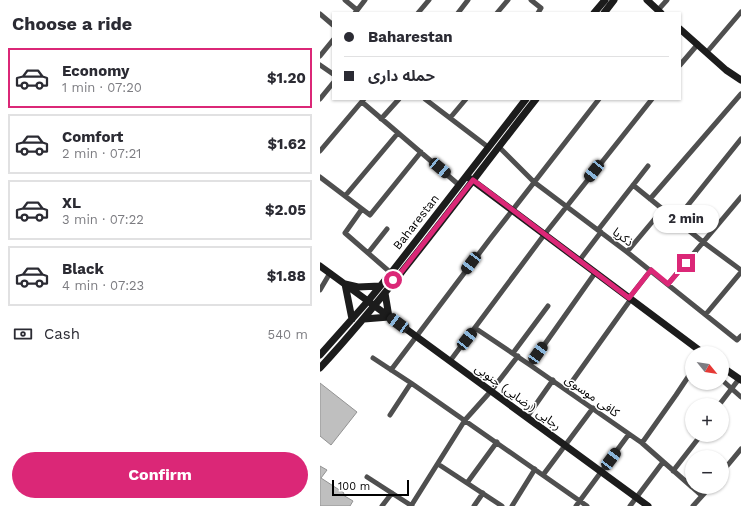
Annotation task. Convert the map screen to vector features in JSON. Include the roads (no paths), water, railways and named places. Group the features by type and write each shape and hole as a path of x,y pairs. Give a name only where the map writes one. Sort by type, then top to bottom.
{"street":[{"path":"345,0 356,12 365,0"},
{"path":"419,12 429,0"},
{"path":"459,12 468,0"},
{"path":"498,12 508,0"},
{"path":"531,0 541,8 539,12"},
{"path":"595,12 605,0"},
{"path":"605,12 614,0"},
{"path":"647,0 660,11 667,0"},
{"path":"706,52 741,12"},
{"path":"320,14 332,24"},
{"path":"681,30 726,70 741,80"},
{"path":"320,56 332,41"},
{"path":"681,63 698,44"},
{"path":"320,65 332,73"},
{"path":"320,99 332,84"},
{"path":"650,199 741,94"},
{"path":"381,119 398,100"},
{"path":"428,100 488,148"},
{"path":"450,118 465,100"},
{"name":"Baharestan","path":"320,355 390,274 525,100"},
{"name":"Baharestan","path":"320,368 349,337 385,293 535,100"},
{"path":"391,370 598,100"},
{"path":"450,361 544,234 651,100"},
{"path":"320,151 363,101 381,119 459,185"},
{"path":"344,196 398,133"},
{"path":"676,220 741,139"},
{"name":"ذکریا","path":"499,147 534,182 739,338"},
{"path":"320,177 370,215 421,152"},
{"path":"579,261 599,231 648,166"},
{"path":"466,176 694,346"},
{"path":"633,185 741,271 706,314"},
{"path":"668,284 741,197"},
{"path":"362,209 345,233 390,274 391,279 395,280"},
{"path":"627,252 663,209"},
{"path":"368,253 387,229"},
{"name":"رجایی (رضایی) جنوبی","path":"320,266 648,506"},
{"path":"566,390 651,270"},
{"path":"320,290 330,273"},
{"path":"530,364 595,273"},
{"path":"352,319 345,284 358,287 380,286"},
{"path":"364,319 389,317 385,293"},
{"path":"513,353 548,306"},
{"name":"کافی موسوی","path":"475,328 530,364 642,443 685,481"},
{"path":"342,331 348,331 349,337"},
{"path":"367,477 412,506 465,420 491,391 518,356"},
{"path":"373,358 497,442 587,506"},
{"path":"724,398 740,380 729,372"},
{"path":"527,417 553,380"},
{"path":"642,443 685,382"},
{"path":"390,415 411,383"},
{"path":"729,386 741,397"},
{"path":"543,475 593,408"},
{"path":"576,506 629,434"},
{"path":"467,483 497,442"},
{"path":"673,471 696,442"},
{"path":"729,464 741,449"},
{"path":"630,506 663,462"},
{"path":"438,464 502,506"},
{"path":"512,506 535,469"},
{"path":"382,506 392,493"},
{"path":"474,506 483,493"},
{"path":"693,506 702,496"}]}
